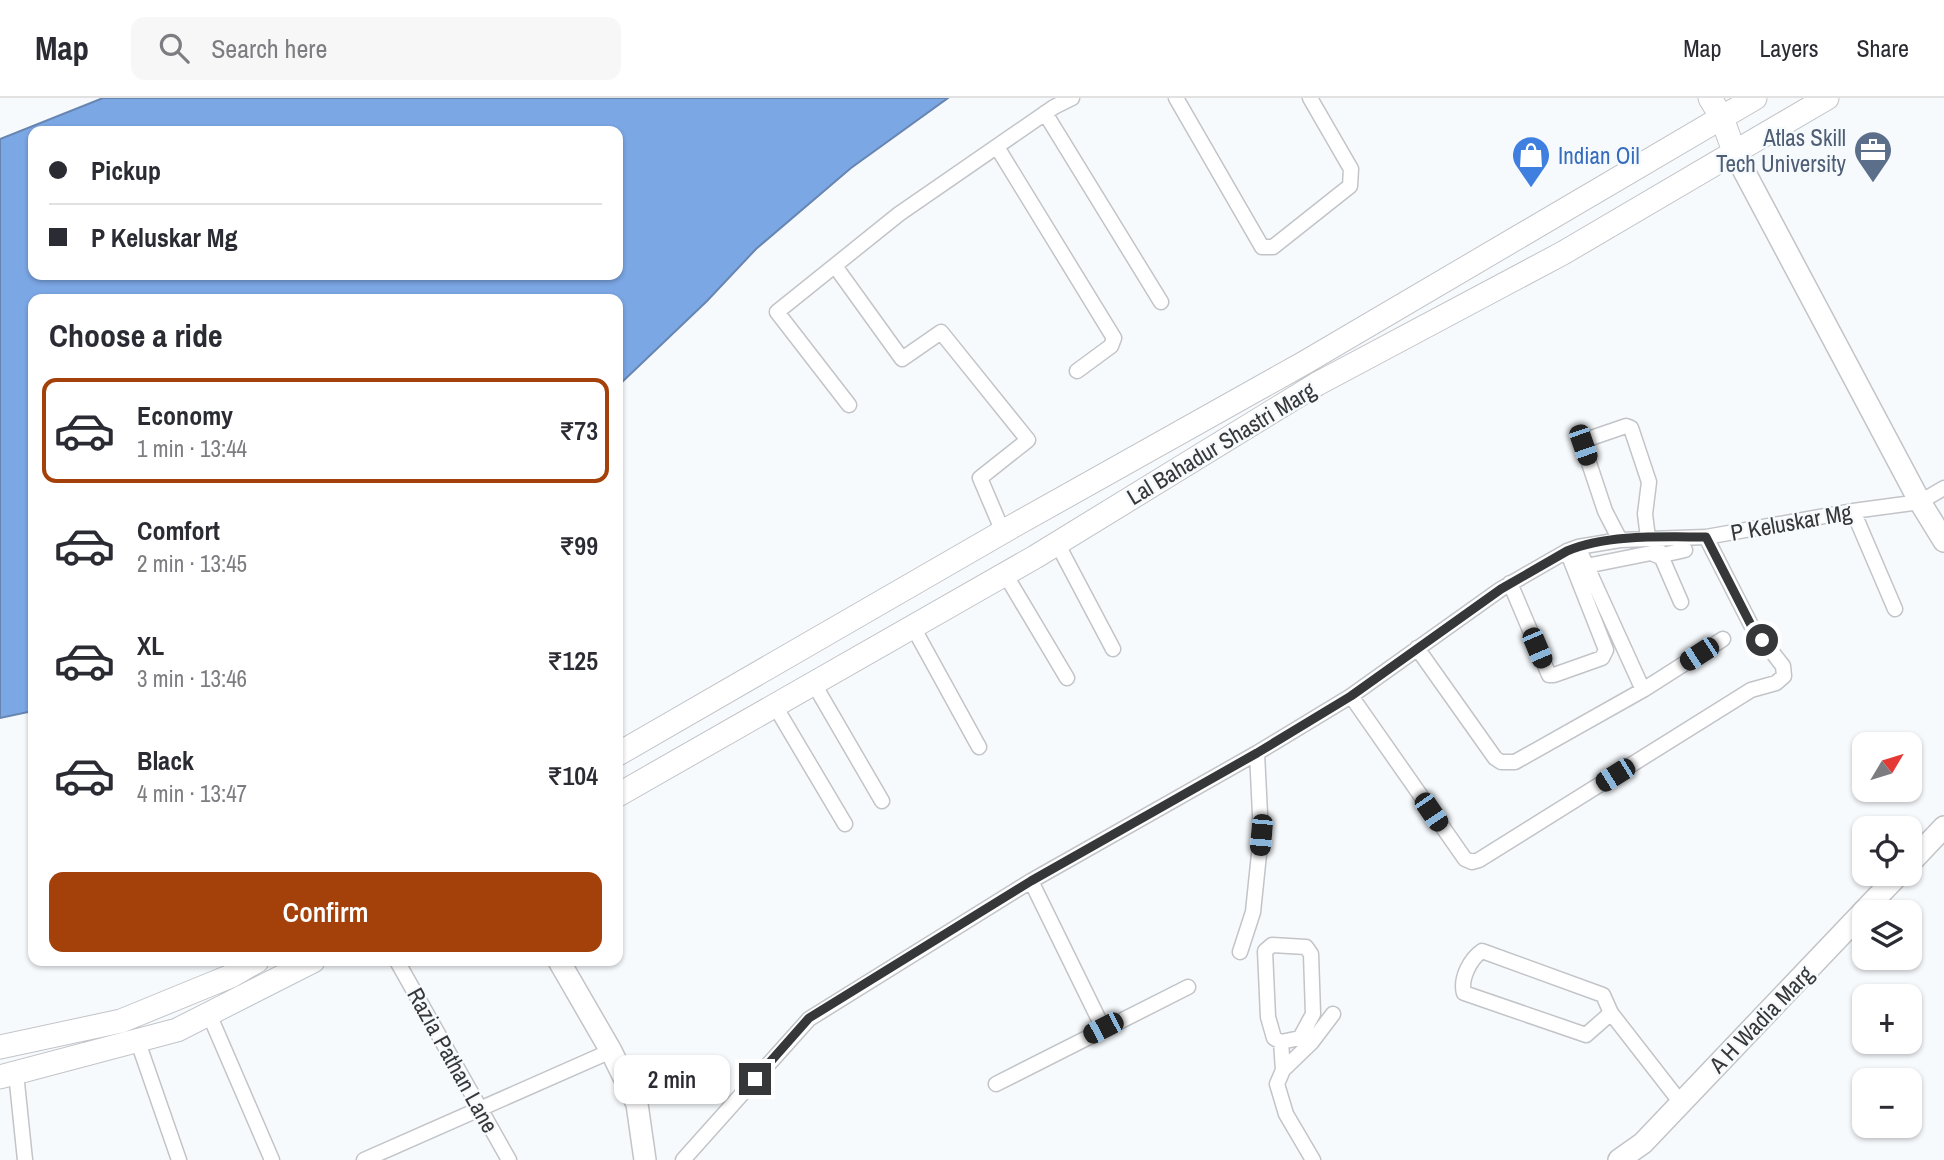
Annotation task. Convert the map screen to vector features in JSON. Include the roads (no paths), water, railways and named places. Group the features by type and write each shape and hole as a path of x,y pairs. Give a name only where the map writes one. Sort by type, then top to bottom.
{"main road":[{"name":"Lal Bahadur Shastri Marg","path":"623,751 1008,529 1304,363 1545,220 1716,108 1755,98"},
{"name":"Lal Bahadur Shastri Marg","path":"623,792 1035,557 1317,384 1563,253 1828,98"},
{"path":"1716,108 1735,153"},
{"path":"1545,220 1563,253"},
{"path":"1304,363 1317,384"},
{"path":"1008,529 1035,557"},
{"path":"0,1047 121,1021 250,966"},
{"path":"8,1075 177,1030 303,966"}],"street":[{"path":"849,405 777,313 900,214 1045,113 1072,98"},
{"path":"1176,98 1262,247 1273,247 1350,186 1351,169 1310,98"},
{"path":"1045,113 1161,302"},
{"path":"997,147 1114,338 1111,346 1077,371"},
{"path":"1735,153 1920,502 1944,541"},
{"path":"835,266 902,359 941,332 1028,440 980,478 1008,529"},
{"path":"1620,540 1605,510 1583,445 1588,439 1626,426 1632,428 1649,482 1646,514 1651,538 1681,602"},
{"path":"1920,502 1944,488"},
{"name":"P Keluskar Mg","path":"683,1160 809,1018 1031,881 1257,753 1351,696 1506,586 1572,549 1620,540 1706,537 1853,510 1920,502"},
{"path":"1853,510 1895,609"},
{"path":"1351,696 1465,859 1472,862 1479,860 1751,690 1776,682 1784,676 1783,666 1751,625 1706,537"},
{"path":"1057,544 1113,649"},
{"path":"1572,549 1586,566 1643,690"},
{"path":"1506,586 1549,675 1602,657 1606,650 1572,549"},
{"path":"1586,566 1651,553 1661,555 1685,550"},
{"path":"1005,574 1067,678"},
{"path":"1506,586 1541,676"},
{"path":"913,627 979,747"},
{"path":"1417,648 1495,758 1501,762 1515,762 1643,690 1723,639"},
{"path":"814,684 882,801"},
{"path":"775,706 845,824"},
{"path":"1240,952 1253,912 1261,835 1257,753"},
{"path":"1922,851 1944,828"},
{"path":"1031,881 1103,1028"},
{"name":"A H Wadia Marg","path":"1619,1160 1643,1143 1888,886"},
{"path":"1272,945 1306,947 1311,954 1313,1014 1300,1038 1281,1042 1274,1038 1268,1017 1265,951 1272,945"},
{"path":"1611,1013 1586,1035 1464,993 1462,986 1473,957 1482,951 1603,995 1611,1013 1681,1103"},
{"path":"264,966 274,981"},
{"name":"Razia Pathan Lane","path":"400,966 509,1160"},
{"path":"562,966 611,1051 637,1104 645,1160"},
{"path":"996,1084 1188,987"},
{"path":"209,1014 272,1160"},
{"path":"1313,1160 1286,1114 1277,1084 1283,1070 1311,1043 1333,1014"},
{"path":"138,1042 179,1160"},
{"path":"1281,1042 1283,1070"},
{"path":"364,1160 611,1051"},
{"path":"8,1075 25,1160"}],"water":[{"path":"103,98 948,98 851,168 756,249 707,301 623,381 623,294 28,294 28,712 0,718 0,139 28,128 28,280 623,280 623,126 33,126"}],"place":[{"name":"Atlas Skill Tech University","path":"1873,184"},
{"name":"Indian Oil","path":"1531,189"}]}
